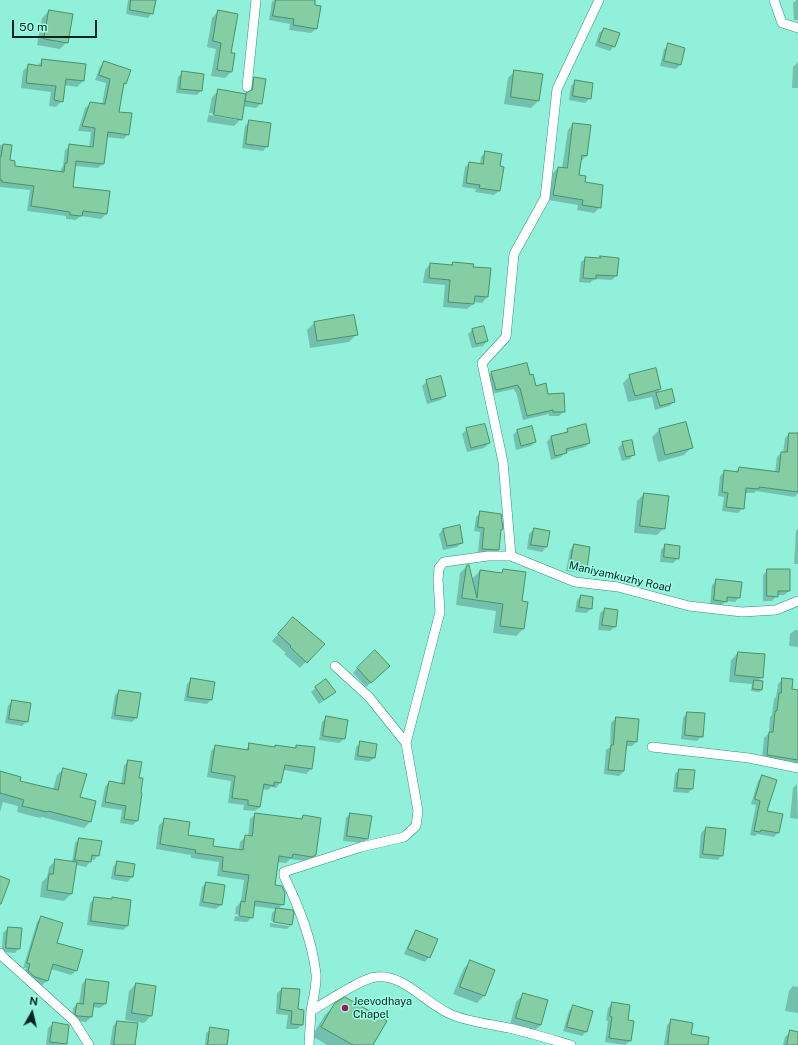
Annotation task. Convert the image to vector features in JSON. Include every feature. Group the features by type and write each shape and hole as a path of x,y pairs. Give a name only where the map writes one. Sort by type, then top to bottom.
{"street":[{"path":"247,87 256,0"},
{"path":"511,556 503,462 482,363 506,337 514,254 544,198 557,89 599,0"},
{"path":"774,0 782,23 798,28"},
{"name":"Maniyamkuzhy Road","path":"406,743 440,612 438,580 439,568 444,562 488,556 511,556 574,582 618,587 689,606 729,611 742,612 776,610 798,601"},
{"path":"309,1045 311,1011 316,975 308,933 297,902 284,876 284,872 361,847 404,837 416,826 418,811 406,743 369,697 335,666"},
{"path":"652,747 749,758 798,768"},
{"path":"0,953 74,1021 89,1045"},
{"path":"311,1011 364,980 374,977 385,977 395,979 405,984 422,997 451,1015 522,1031 571,1045"}],"building":[{"path":"131,0 156,0 153,14 130,10"},
{"path":"276,0 315,0 315,5 321,6 317,29 293,25 294,19 273,16"},
{"path":"49,10 73,14 68,43 44,39"},
{"path":"218,10 238,14 231,53 235,53 232,72 217,70 221,43 213,41"},
{"path":"604,28 620,33 615,47 599,42"},
{"path":"668,43 685,48 681,65 664,61"},
{"path":"42,59 86,64 84,81 66,79 63,102 54,100 56,86 26,83 28,64 41,66"},
{"path":"104,61 131,70 126,84 124,83 119,112 132,113 129,135 108,132 104,164 76,161 73,187 110,191 107,214 83,211 82,216 70,215 70,212 31,206 34,186 2,182 2,180 0,180 0,157 3,144 12,145 10,160 15,161 15,166 64,172 65,163 67,163 69,144 93,147 95,128 82,126 90,102 105,104 110,79 99,75"},
{"path":"514,70 543,74 539,101 511,97"},
{"path":"182,71 204,74 202,91 180,89"},
{"path":"254,77 266,79 262,104 245,101 246,93 252,90"},
{"path":"575,80 593,83 591,99 573,96"},
{"path":"218,89 246,94 242,120 214,115"},
{"path":"249,120 271,123 268,147 246,144"},
{"path":"573,123 591,125 587,156 582,155 579,175 586,176 585,182 603,185 601,208 582,205 583,200 553,195 558,167 567,168"},
{"path":"485,151 502,154 500,166 504,167 500,191 479,188 480,185 466,183 469,162 483,164"},
{"path":"600,256 619,258 617,276 596,275 596,279 583,278 585,257 600,258"},
{"path":"453,262 474,264 473,267 491,268 488,297 475,296 474,304 448,302 450,280 429,278 430,263 452,265"},
{"path":"354,315 358,335 317,341 314,322"},
{"path":"484,326 488,341 476,344 472,329"},
{"path":"527,363 530,375 533,374 536,386 546,383 548,394 564,393 565,412 553,412 553,410 527,416 518,385 496,390 491,372"},
{"path":"656,368 661,389 635,396 629,375"},
{"path":"441,376 446,396 431,400 426,380"},
{"path":"672,389 675,402 660,406 656,393"},
{"path":"686,422 693,448 665,455 659,429"},
{"path":"485,424 490,443 471,448 466,428"},
{"path":"586,424 590,443 566,449 567,453 555,456 551,436 568,432 567,429"},
{"path":"532,426 536,442 521,446 517,430"},
{"path":"789,433 798,433 798,492 759,487 759,489 746,488 744,509 726,507 728,493 722,492 724,470 738,472 739,467 779,472 781,452 787,452"},
{"path":"632,440 635,455 626,457 622,442"},
{"path":"644,493 669,496 665,529 640,526"},
{"path":"480,511 501,514 503,529 501,530 499,550 482,549 484,528 478,527"},
{"path":"460,525 463,543 447,546 443,529"},
{"path":"534,528 550,531 547,547 531,545"},
{"path":"574,544 590,547 587,569 570,567"},
{"path":"665,544 680,546 679,559 664,557"},
{"path":"467,565 469,565 477,598 480,570 502,573 503,569 526,572 522,601 528,602 524,629 500,626 503,604 462,598"},
{"path":"767,569 790,569 790,591 778,591 778,597 767,596"},
{"path":"716,579 742,582 740,598 727,597 727,602 714,600"},
{"path":"581,595 593,597 592,609 579,607"},
{"path":"605,608 618,610 616,627 602,625"},
{"path":"293,617 325,644 307,663 278,634"},
{"path":"375,650 390,666 371,683 357,668"},
{"path":"738,652 765,654 763,678 735,675"},
{"path":"191,678 215,682 212,700 188,697"},
{"path":"782,678 793,679 792,689 798,690 798,760 767,755 769,732 773,732 775,711 777,711 779,693 781,693"},
{"path":"326,679 336,692 324,700 315,687"},
{"path":"754,680 763,681 762,690 753,689"},
{"path":"119,690 141,693 137,718 115,715"},
{"path":"12,700 31,703 28,722 9,719"},
{"path":"687,712 705,713 703,737 685,735"},
{"path":"326,716 348,720 345,739 323,736"},
{"path":"616,717 639,719 637,742 627,741 624,771 608,770 611,745 613,745"},
{"path":"360,741 377,744 375,758 358,756"},
{"path":"249,743 275,747 275,745 296,748 296,745 315,747 312,769 285,765 281,783 274,782 274,786 264,784 260,807 248,805 248,800 232,798 235,776 211,772 215,745 248,750"},
{"path":"128,760 142,762 139,778 143,778 142,793 138,821 124,819 126,806 105,802 109,781 124,784"},
{"path":"63,768 87,774 80,797 96,801 91,822 22,806 24,800 0,793 0,771 21,777 20,781 58,790"},
{"path":"679,769 695,770 693,789 677,788"},
{"path":"762,775 777,780 767,811 783,814 779,833 761,830 760,832 754,831 760,801 755,799"},
{"path":"255,813 302,819 303,815 321,818 316,855 312,857 293,854 292,858 279,856 275,885 282,886 285,893 284,905 255,901 253,918 239,916 241,901 245,902 249,875 222,871 223,857 195,853 196,850 160,844 164,818 190,822 188,835 214,839 213,846 243,850 245,835 252,836"},
{"path":"350,813 372,816 368,839 347,836"},
{"path":"706,827 726,829 723,856 703,854"},
{"path":"79,838 102,841 99,856 92,855 91,862 75,860"},
{"path":"55,859 77,862 72,894 47,890 49,874 53,874"},
{"path":"117,861 135,864 133,877 115,875"},
{"path":"0,876 10,880 1,904 0,904"},
{"path":"206,882 225,885 222,905 203,902"},
{"path":"94,897 112,899 112,897 131,900 128,926 91,921"},
{"path":"276,908 293,910 292,925 274,922"},
{"path":"41,916 63,923 57,943 83,950 77,971 53,964 48,981 35,977 28,971 30,964 27,963"},
{"path":"8,927 22,928 20,949 6,948"},
{"path":"416,930 438,939 430,958 408,949"},
{"path":"470,960 495,970 485,996 460,987"},
{"path":"86,979 109,982 106,1004 94,1003 92,1017 77,1016 75,1014 77,1003 83,1004"},
{"path":"136,983 156,986 152,1016 132,1013"},
{"path":"282,988 300,989 298,1009 304,1010 303,1025 291,1024 292,1011 280,1009"},
{"path":"523,993 548,1000 541,1025 516,1018"},
{"path":"345,997 387,1021 373,1045 353,1045 321,1027 334,1004"},
{"path":"612,1002 630,1005 628,1020 634,1021 631,1041 609,1038 612,1017 610,1016"},
{"path":"573,1005 593,1011 587,1032 567,1027"},
{"path":"671,1019 693,1023 691,1034 709,1037 708,1045 668,1045"},
{"path":"117,1021 138,1023 135,1045 114,1045"},
{"path":"53,1022 69,1025 67,1044 50,1042"},
{"path":"210,1027 229,1030 227,1045 208,1045"},
{"path":"790,1030 798,1032 798,1045 787,1045"}],"place":[{"name":"Jeevodhaya Chapel","path":"345,1008"}]}
